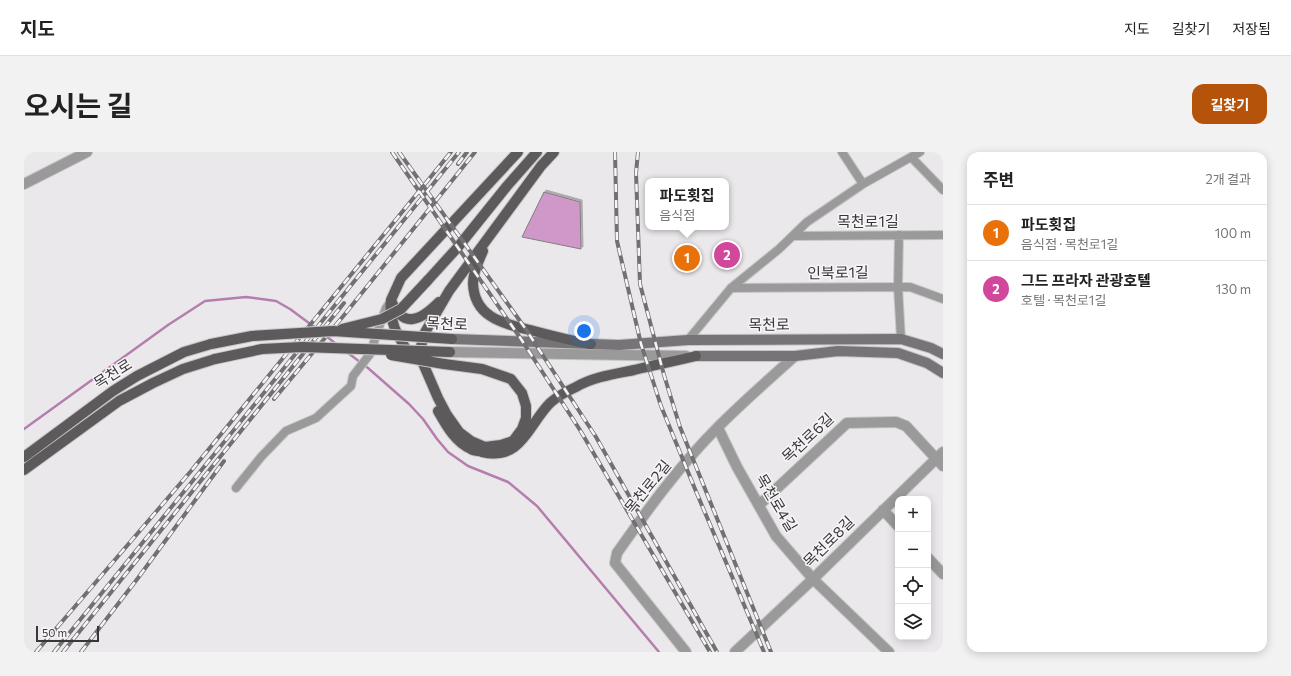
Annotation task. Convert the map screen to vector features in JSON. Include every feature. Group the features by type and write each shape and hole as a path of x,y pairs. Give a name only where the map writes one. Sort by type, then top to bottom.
{"main road":[{"path":"518,152 401,278 391,300 390,312 396,330 418,369 447,428 458,440 471,450 494,455 506,452 528,435 538,418 550,403 578,386 605,376 696,356"},
{"path":"333,331 382,319 401,309 458,247 507,186 537,152"},
{"path":"354,349 444,364 482,369 511,379 522,393 526,406 526,418 522,429 513,441 501,445 485,447 471,441 460,432 447,415 427,375 422,361 420,351 424,334 449,292 541,166 554,152"},
{"path":"487,240 473,282 475,297 480,307 490,316 503,324 565,340 591,344"},
{"path":"391,300 395,310 403,317 410,320 426,315 449,292"},
{"name":"목천로","path":"24,457 113,391 137,376 184,352 232,339 252,336 333,331 452,339 619,345 688,340 901,339 931,348 943,354"},
{"name":"목천로","path":"24,470 119,401 153,383 184,370 215,359 262,349 354,349"},
{"path":"354,349 450,352"},
{"name":"목천로","path":"696,356 795,356 838,351 898,353 927,363 943,373"}],"street":[{"path":"24,184 87,152"},
{"path":"842,152 863,184"},
{"name":"목천로1길","path":"688,340 731,288 793,236 807,222 863,184 912,158 920,152"},
{"path":"912,158 943,190"},
{"path":"899,235 898,287 901,339"},
{"name":"목천로1길","path":"793,236 943,235"},
{"name":"인북로1길","path":"731,288 910,286 943,299"},
{"path":"236,488 261,457 286,431 316,418 350,386 353,376 370,354 386,308 391,300"},
{"name":"목천로","path":"450,352 696,356"},
{"name":"목천로2길","path":"686,652 615,563 616,553 660,493 718,428 795,356"},
{"name":"목천로6길","path":"759,505 847,422 896,422 906,426 941,459"},
{"name":"목천로4길","path":"718,428 737,467 776,536 813,579 889,652"},
{"name":"목천로8길","path":"735,652 813,579 883,510 941,459"},
{"path":"883,510 895,523"},
{"path":"931,561 943,574"}],"building":[{"path":"544,192 580,202 581,249 522,237"}],"waterway":[{"path":"24,429 168,325 205,301 246,297 276,301 290,309 317,329"},
{"path":"324,334 337,345"},
{"path":"348,353 368,368 409,404 423,419 448,452 468,466 508,482 537,506 659,652"}],"railway":[{"path":"392,152 521,339 580,430 710,652"},
{"path":"399,152 525,328 596,437 717,652"},
{"path":"36,652 191,471 451,152"},
{"path":"54,652 459,152"},
{"path":"458,164 467,152"},
{"path":"274,399 345,314 475,152"},
{"path":"615,152 617,241 641,344 661,406 764,652"},
{"path":"638,152 636,173 640,284 664,375 680,427 771,652"},
{"path":"63,652 344,303"},
{"path":"81,652 138,578 224,461"}],"place":[{"name":"그드 프라자 관광호텔","path":"727,255"},
{"name":"파도횟집","path":"687,258"}]}
